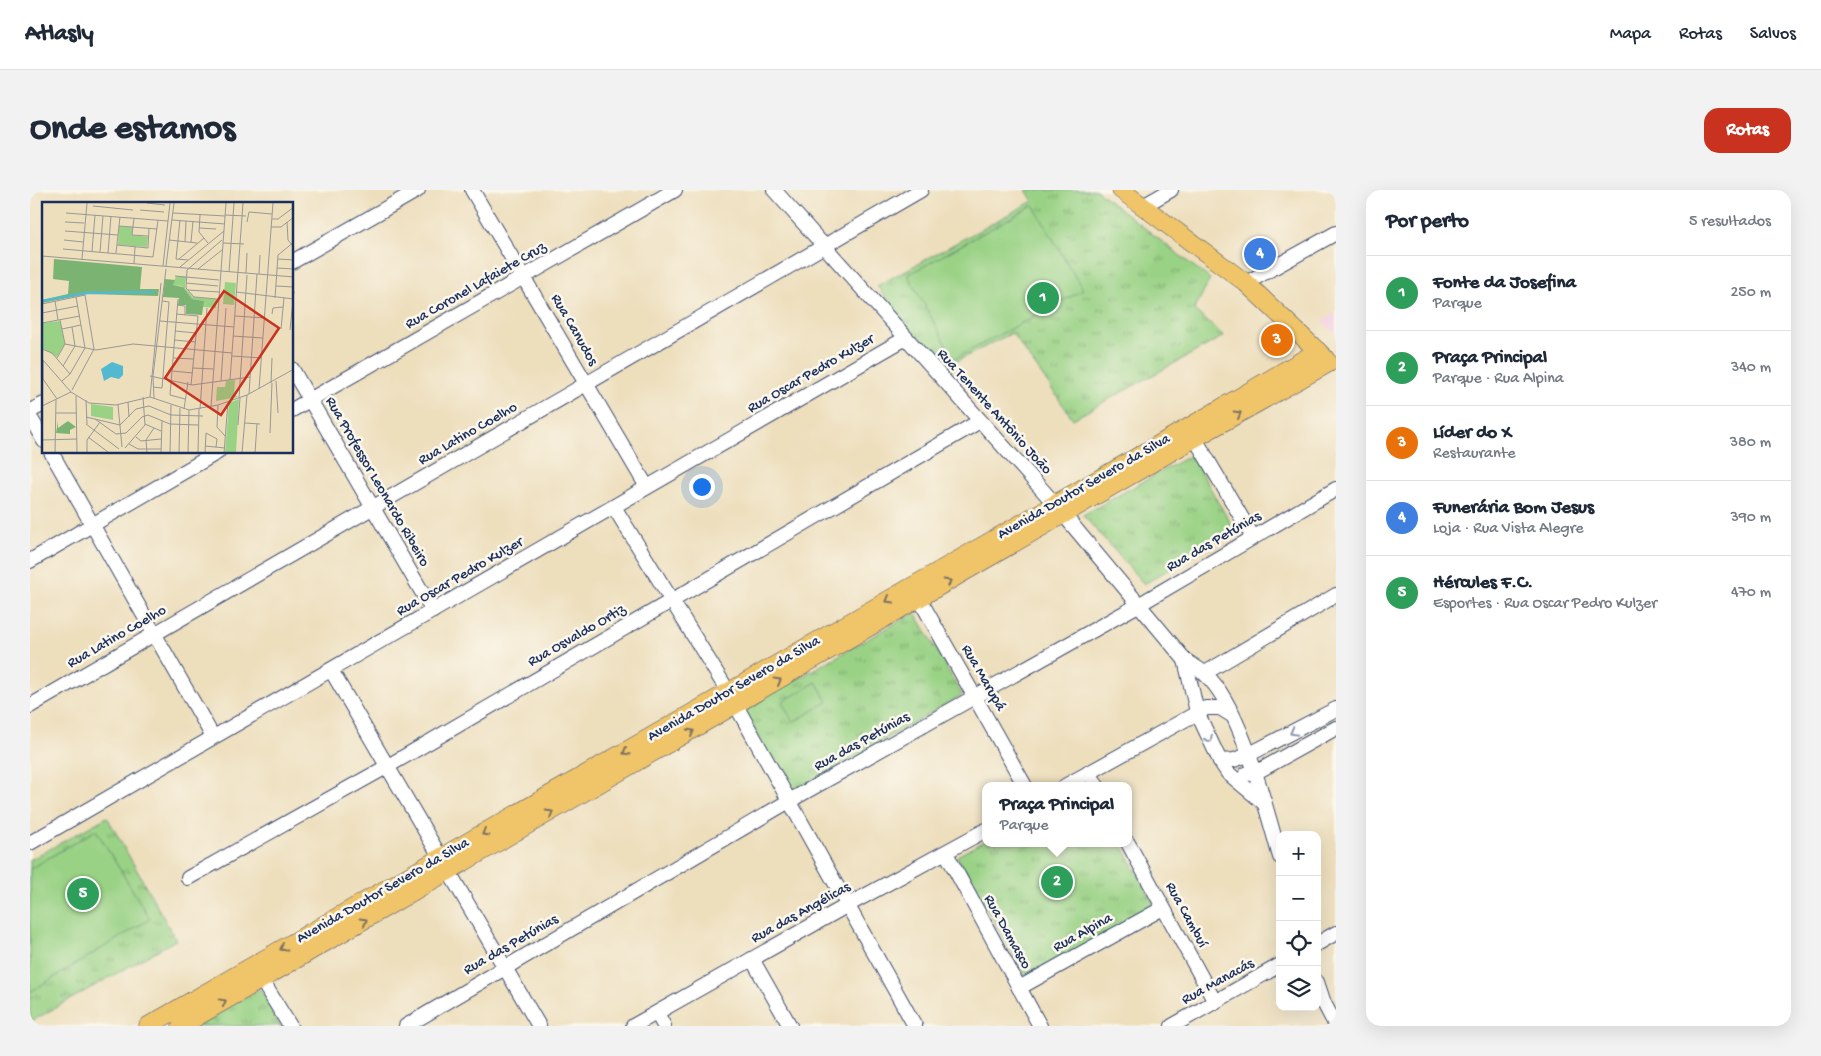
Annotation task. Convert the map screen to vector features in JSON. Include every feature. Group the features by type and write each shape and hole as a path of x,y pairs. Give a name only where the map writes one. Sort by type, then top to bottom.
{"main road":[{"path":"1121,190 1246,283 1328,361"},
{"name":"Avenida Doutor Severo da Silva","path":"148,1026 257,973 1276,385 1328,361"},
{"name":"Avenida Doutor Severo da Silva","path":"181,1026 257,973"}],"street":[{"path":"294,261 418,190"},
{"name":"Rua Canudos","path":"472,190 647,487"},
{"name":"Rua Coronel Lafaiete Cruz","path":"294,409 675,190"},
{"name":"Rua Tenente Antônio João","path":"774,190 1059,509 1185,660 1205,673 1222,695 1233,717 1255,773 1276,844"},
{"name":"Rua Latino Coelho","path":"30,706 921,190"},
{"path":"1143,206 1172,190"},
{"path":"1246,283 1336,233"},
{"name":"Rua Oscar Pedro Kulzer","path":"30,843 906,338"},
{"name":"Rua Professor Leonardo Ribeiro","path":"294,372 433,610"},
{"path":"30,411 42,405"},
{"path":"30,417 42,438"},
{"name":"Rua Osvaldo Ortiz","path":"188,878 388,766 980,421"},
{"path":"1192,433 1253,537"},
{"path":"51,454 213,737"},
{"path":"30,561 215,454"},
{"name":"Rua das Petúnias","path":"406,1026 789,801 1140,604 1336,489"},
{"path":"614,507 732,699 916,1026"},
{"name":"Rua Marupá","path":"916,592 1023,782"},
{"path":"1205,673 1336,595"},
{"name":"Rua Tenente Antônio João","path":"1185,660 1196,712 1220,761 1228,773 1264,803"},
{"path":"331,670 539,1026"},
{"path":"1071,782 1196,712 1206,708 1220,708 1233,717"},
{"path":"1220,761 1234,760 1248,755 1336,709"},
{"path":"1228,773 1242,775 1255,773 1336,728"},
{"path":"1089,772 1095,782"},
{"name":"Rua das Angélicas","path":"633,1026 982,832"},
{"name":"Rua Cambuí","path":"1130,847 1215,1002"},
{"name":"Rua Damasco","path":"946,853 1040,1026"},
{"name":"Rua Alpina","path":"1019,988 1163,908"},
{"path":"1321,942 1336,933"},
{"path":"752,959 790,1026"},
{"name":"Rua Manacás","path":"1172,1026 1276,968"},
{"path":"257,973 290,1026"},
{"path":"1321,994 1336,1026"},
{"path":"656,1013 664,1026"}],"shaded area":[{"path":"1336,312 1336,335 1322,321"}],"green space":[{"path":"1026,190 1096,190 1210,279 1194,310 1224,336 1073,419 1012,333 941,369 877,286 1033,201"},
{"path":"1033,205 1083,290 954,359 908,275"},
{"path":"1191,455 1235,531 1144,584 1083,515"},
{"path":"915,612 962,695 791,794 743,710"},
{"path":"816,682 828,702 793,722 782,702"},
{"path":"107,817 176,940 30,1022 30,860"},
{"path":"96,830 150,919 30,992 30,869"},
{"path":"982,842 982,847 1123,847 1156,907 1027,979 957,856"},
{"path":"260,989 281,1026 193,1026"}],"place":[{"name":"Funerária Bom Jesus","path":"1260,254"},
{"name":"Fonte da Josefina","path":"1043,298"},
{"name":"Líder do X","path":"1277,340"},
{"name":"Praça Principal","path":"1057,882"},
{"name":"Hércules F.C.","path":"83,894"}]}
